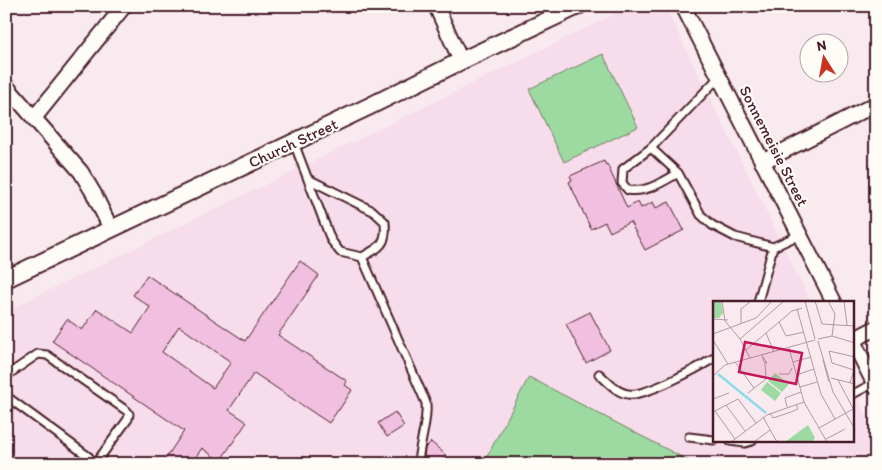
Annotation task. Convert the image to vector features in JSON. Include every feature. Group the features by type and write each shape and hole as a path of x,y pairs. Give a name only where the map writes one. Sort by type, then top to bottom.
{"street":[{"path":"34,118 124,6"},
{"path":"436,6 461,61"},
{"name":"Church Street","path":"8,273 111,229 578,6"},
{"name":"Sonnemeisie Street","path":"682,6 833,301"},
{"path":"6,86 81,172 111,229"},
{"path":"762,162 876,104"},
{"path":"854,339 876,328"},
{"path":"854,342 875,385"}],"lane":[{"path":"678,172 664,181 643,190 635,191 624,188 622,183 623,169 651,148 719,77"},
{"path":"294,143 331,240 340,252 362,257 379,248 386,236 385,222 373,212 308,179"},
{"path":"651,148 678,172 701,215 712,225 735,237 773,247 799,235"},
{"path":"758,301 773,247"},
{"path":"362,257 426,403 427,416 418,464"},
{"path":"6,376 38,354 47,355 129,414 128,419 94,464 89,457 6,396"},
{"path":"600,374 614,388 627,394 647,392 713,359"},
{"path":"854,394 875,385"},
{"path":"689,437 713,440"}],"shaded area":[{"path":"631,6 665,6 811,301 713,301 713,442 854,442 854,391 876,435 876,464 6,464 6,311"}],"green space":[{"path":"603,54 638,127 564,162 529,89"},
{"path":"529,377 695,464 483,464"}],"building":[{"path":"604,161 627,208 638,202 641,208 653,202 656,208 669,202 684,230 645,250 630,222 610,232 605,222 591,229 569,182 572,180 570,176"},
{"path":"300,261 319,275 278,335 347,381 345,385 352,390 329,423 254,373 229,410 247,422 220,461 202,448 191,464 162,464 184,431 52,341 67,319 82,330 97,309 133,333 150,307 133,295 147,275 245,341","holes":["179,326 231,362 213,388 162,352"]},
{"path":"590,312 610,350 586,363 566,324"},
{"path":"395,412 404,426 387,437 378,423"},
{"path":"431,442 446,455 438,464 430,464 424,458 425,448"}]}
